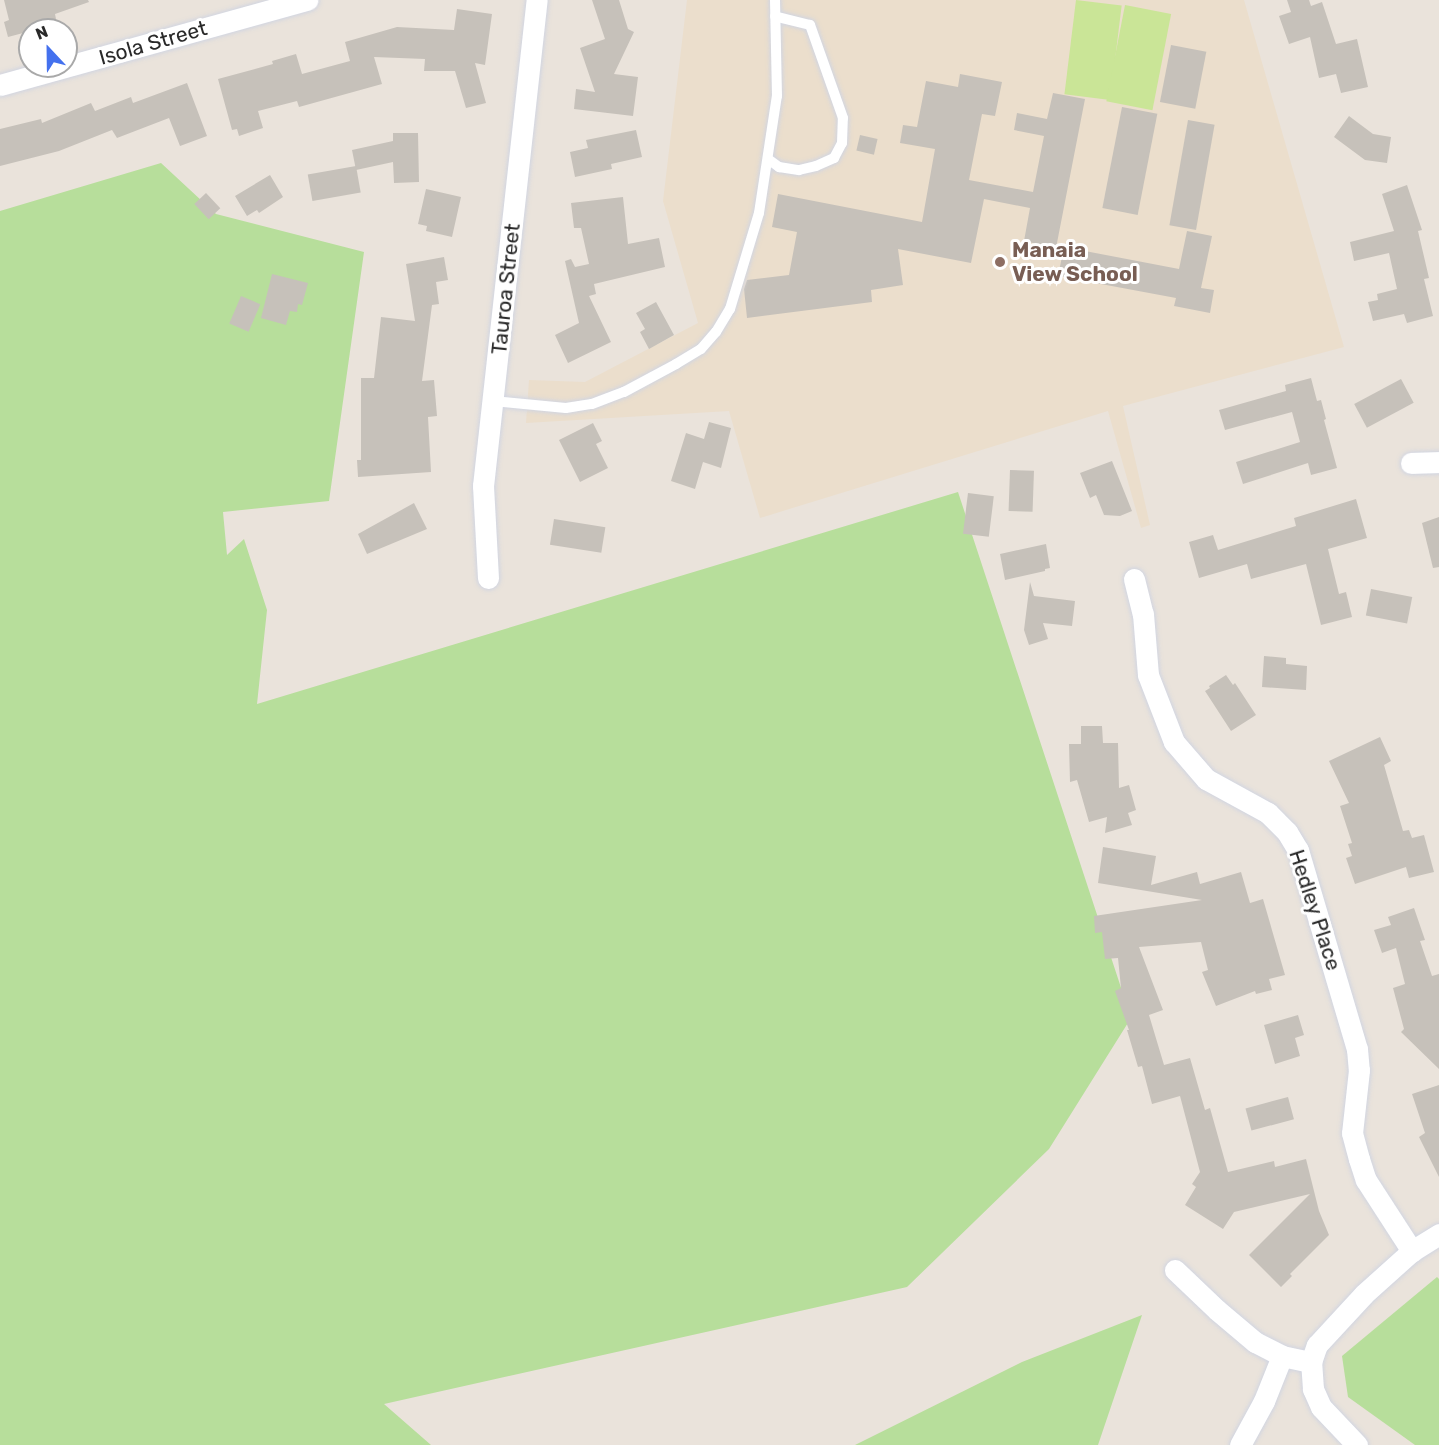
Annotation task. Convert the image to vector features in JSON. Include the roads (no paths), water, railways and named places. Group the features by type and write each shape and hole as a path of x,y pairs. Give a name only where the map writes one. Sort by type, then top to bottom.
{"street":[{"name":"Isola Street","path":"0,86 307,0"},
{"name":"Tauroa Street","path":"489,578 483,486 537,0"},
{"path":"1411,463 1439,462"},
{"name":"Hedley Place","path":"1134,579 1143,614 1148,675 1174,742 1206,779 1268,813 1287,832 1298,850 1358,1049 1359,1070 1352,1133 1359,1159 1366,1180 1412,1251"},
{"path":"1358,1445 1321,1407 1313,1389 1311,1362 1317,1346 1331,1328 1412,1251 1439,1234"},
{"path":"1175,1270 1234,1326 1255,1342 1282,1356 1311,1362"},
{"path":"1240,1445 1264,1401 1282,1356"}],"lane":[{"path":"494,401 566,408 592,404 624,392 701,349 730,309 759,213 768,159 777,96 775,0"},
{"path":"768,159 779,167 799,170 834,158 842,143 843,118 810,26 775,16"}],"place":[{"name":"Manaia View School","path":"1000,262"}]}
